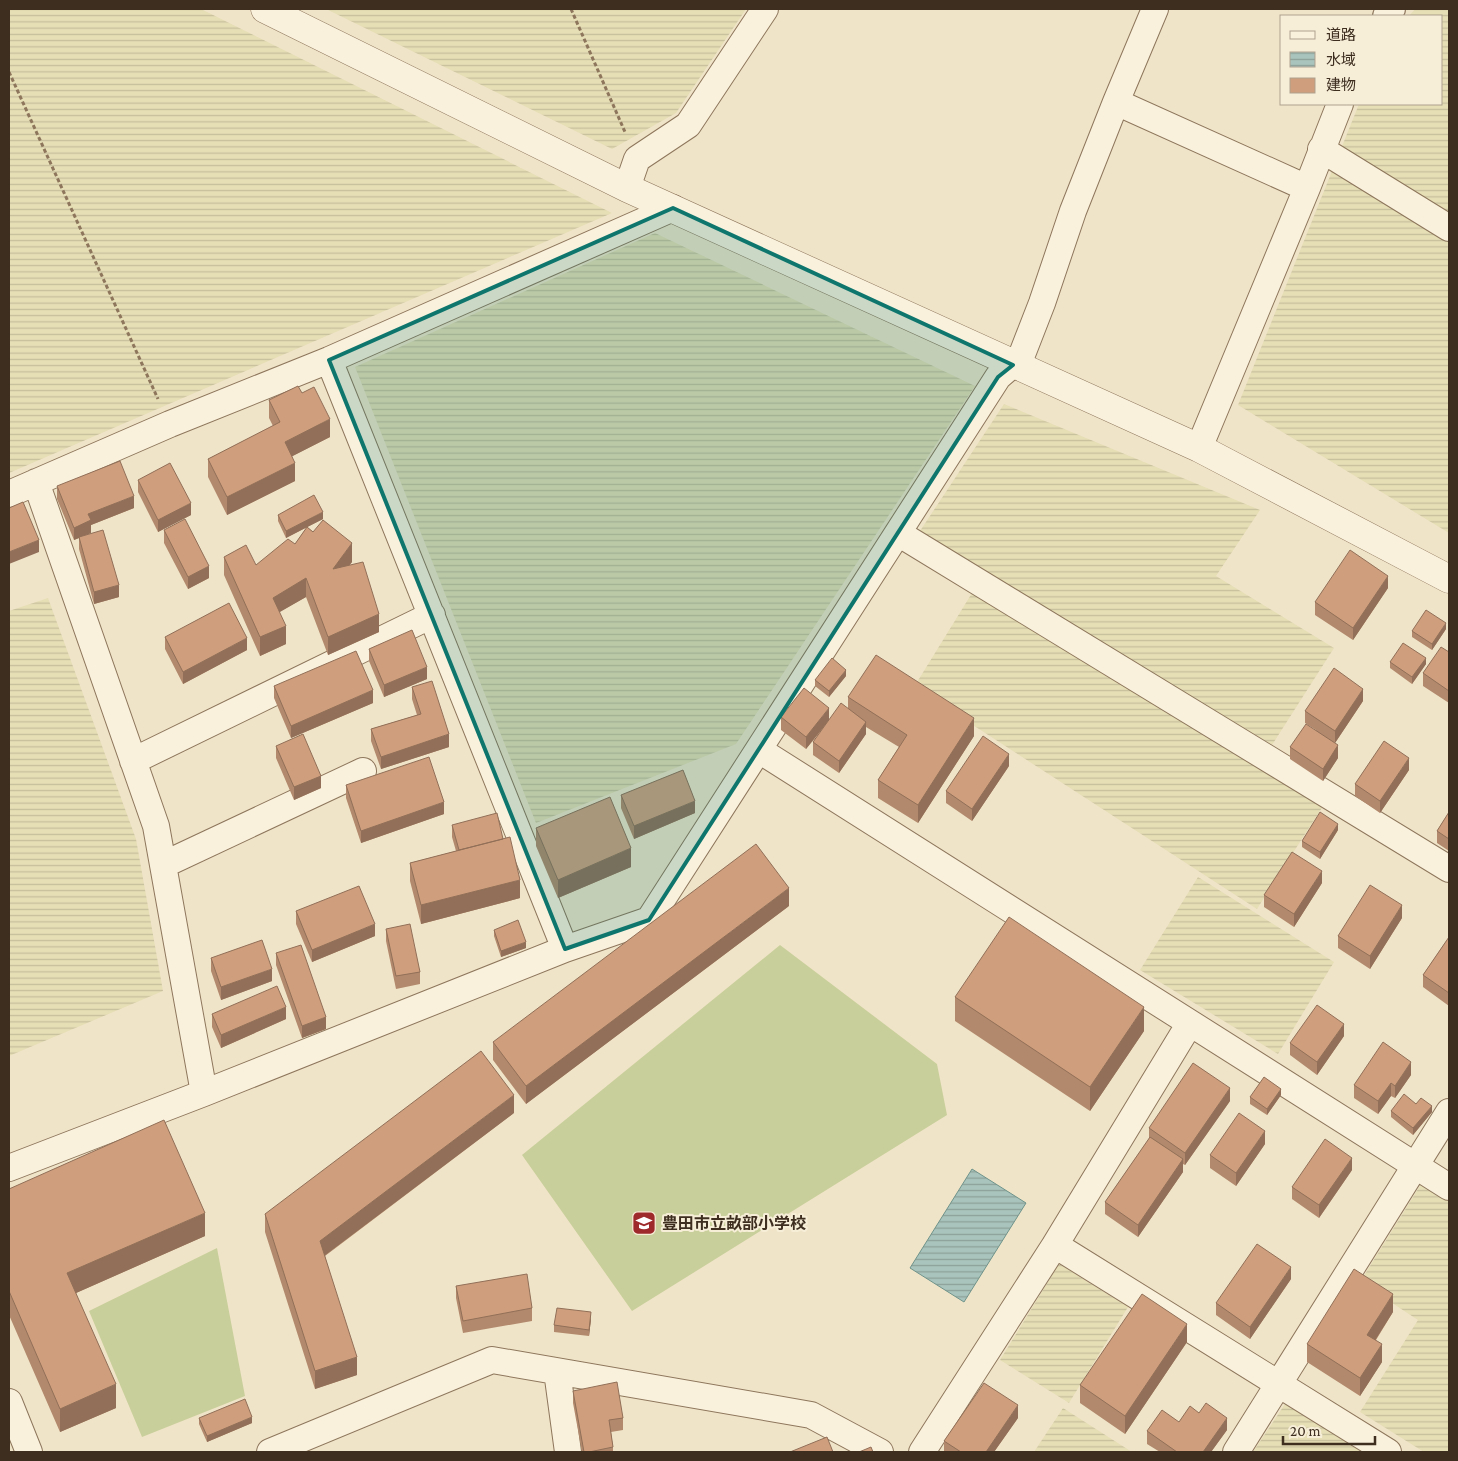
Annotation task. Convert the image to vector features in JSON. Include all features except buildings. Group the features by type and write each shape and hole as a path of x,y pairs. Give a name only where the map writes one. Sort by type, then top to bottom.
{"street":[{"path":"265,9 627,188 1199,448 1449,579"},
{"path":"627,188 637,159 688,124 766,9"},
{"path":"9,1168 204,1093 565,949 649,920 998,377 1021,357 1039,312 1073,211 1155,9"},
{"path":"1116,102 1307,188"},
{"path":"1199,448 1340,105"},
{"path":"1321,149 1449,228"},
{"path":"9,494 170,424 330,360 673,208"},
{"path":"330,360 565,949"},
{"path":"36,482 156,826 204,1093"},
{"path":"898,533 1449,869"},
{"path":"133,761 432,615"},
{"path":"759,750 1449,1187"},
{"path":"163,865 363,771"},
{"path":"922,1452 1055,1245 1190,1023"},
{"path":"1236,1452 1449,1112"},
{"path":"1055,1245 1388,1452"},
{"path":"274,1451 492,1360 810,1415 880,1452"},
{"path":"557,1371 568,1452"},
{"path":"9,1402 29,1452"}],"path":[{"path":"571,9 637,159"},
{"path":"9,72 170,424"}],"highlighted area":[{"path":"673,208 1013,365 998,377 649,920 565,949 329,360"}],"shaded area":[{"path":"9,9 201,9 612,213 9,473"},
{"path":"326,9 746,9 676,113 612,149"},
{"path":"1415,9 1449,9 1449,533 1238,405 1359,105 1443,105 1443,15 1410,15"},
{"path":"655,233 975,386 736,744 536,823 355,367"},
{"path":"1004,404 1260,510 1216,576 1334,648 1272,745 920,531"},
{"path":"972,593 1325,803 1257,909 914,687"},
{"path":"48,598 136,839 163,991 9,1056 9,611"},
{"path":"1198,877 1334,962 1278,1054 1140,970"},
{"path":"1423,1181 1449,1198 1449,1452 1424,1452 1360,1412 1418,1320 1360,1282"},
{"path":"1059,1264 1128,1307 1069,1403 1000,1360"},
{"path":"1285,1404 1362,1452 1253,1452"},
{"path":"1063,1408 1132,1452 1034,1452"}],"green space":[{"path":"780,945 937,1064 947,1115 632,1311 522,1155"},
{"path":"217,1248 245,1396 142,1437 89,1311"}],"water":[{"path":"972,1169 1026,1203 964,1302 910,1268"}],"place":[{"name":"豊田市立畝部小学校","path":"644,1223"}]}
